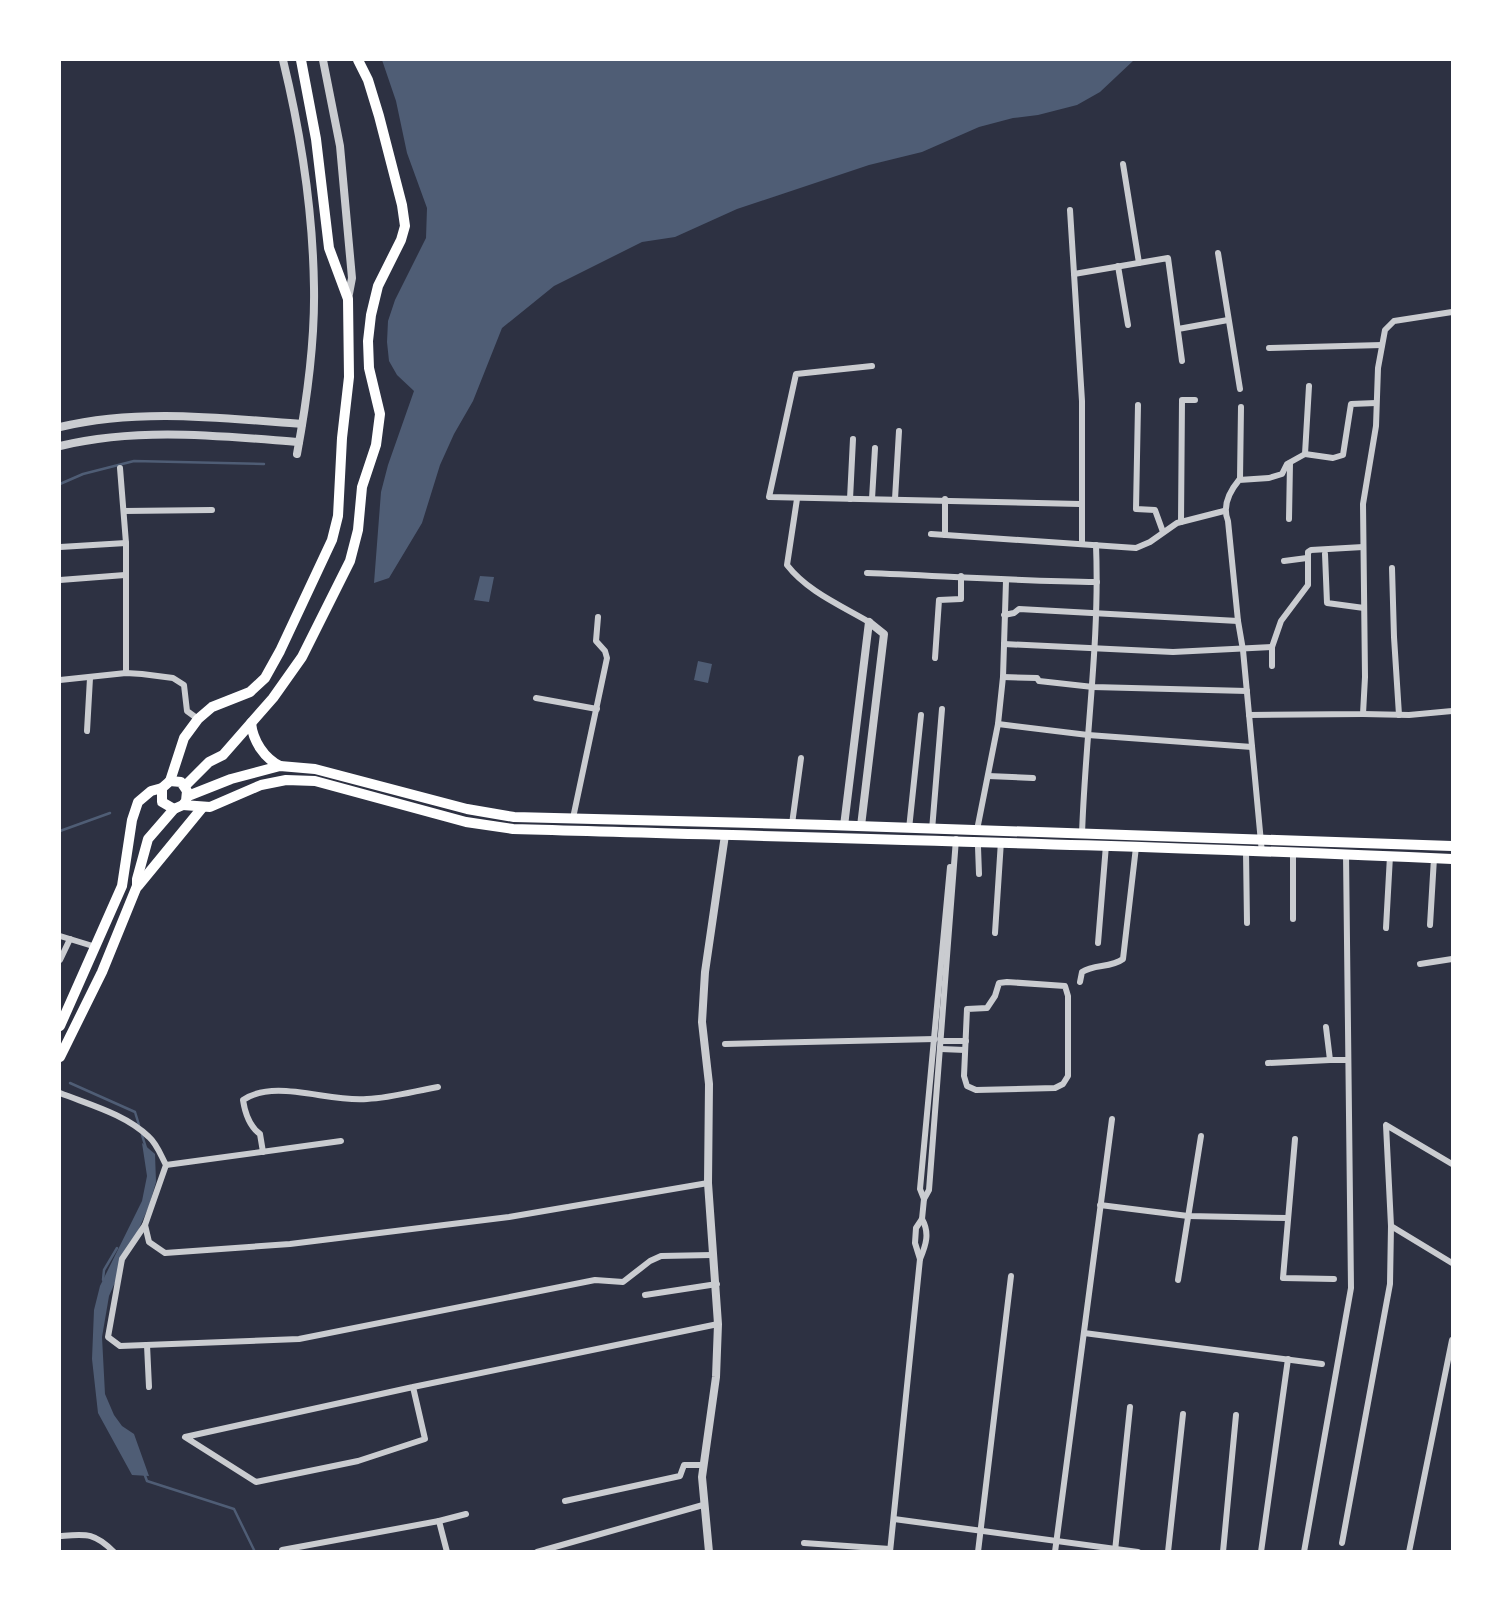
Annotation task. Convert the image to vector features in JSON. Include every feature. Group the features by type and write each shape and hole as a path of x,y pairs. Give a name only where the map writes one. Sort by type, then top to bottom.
{"main road":[{"path":"280,766 231,779 183,799 162,802 184,738 198,719 212,707 250,692 265,678 332,540 338,516 342,438 349,377 348,299 329,247 316,139 301,60"},
{"path":"137,886 148,839 183,799 209,762 223,755 279,689 302,657 350,561 358,530 362,487 376,445 380,414 369,368 371,314 378,286 405,226 379,116 368,80 358,60"},
{"path":"265,678 279,689"},
{"path":"251,723 253,734 268,760 280,766 327,772 488,813 514,817 954,829 1016,836 1082,839 1262,840 1452,846"},
{"path":"60,1058 102,972 137,886 202,808 222,803 261,785 286,780 315,781 466,822 513,830 954,841 1001,841 1016,836"},
{"path":"60,1026 122,886 132,820 138,802 151,791 166,784 181,782 183,799"},
{"path":"183,799 202,808"},
{"path":"1082,839 1106,845 1136,847 1452,859"}],"street":[{"path":"283,60 300,140 313,251 313,322 297,454"},
{"path":"323,60 340,146 352,278 348,299"},
{"path":"1123,164 1139,263"},
{"path":"1070,210 1082,401 1082,544"},
{"path":"313,251 329,247"},
{"path":"1218,253 1240,389"},
{"path":"1074,274 1168,258 1182,362"},
{"path":"1118,266 1128,325"},
{"path":"1363,714 1363,504 1376,426 1376,403 1385,330 1394,321 1452,312"},
{"path":"1178,329 1228,320"},
{"path":"1269,348 1382,345"},
{"path":"872,366 796,374 769,497 1080,504"},
{"path":"1305,454 1309,386"},
{"path":"1181,522 1182,400 1195,400"},
{"path":"1240,480 1269,478 1282,474 1290,463 1305,454 1333,458 1343,455 1351,404 1376,403"},
{"path":"1138,405 1136,509 1155,510 1163,532"},
{"path":"1241,407 1240,480 1230,491 1224,512 1228,521 1243,650 1262,853"},
{"path":"60,427 135,417 199,417 302,424"},
{"path":"135,417 136,435"},
{"path":"895,499 899,431"},
{"path":"60,446 98,438 136,435 198,435 299,442"},
{"path":"850,499 853,439"},
{"path":"872,499 875,448"},
{"path":"1289,519 1290,463"},
{"path":"120,468 126,543 126,673"},
{"path":"797,499 787,565 814,590 869,622 884,634 861,827"},
{"path":"945,499 945,535"},
{"path":"124,511 212,510"},
{"path":"931,534 1136,548 1181,522 1224,512"},
{"path":"60,547 126,543"},
{"path":"1082,839 1083,778 1095,648 1096,545"},
{"path":"1272,667 1272,647 1280,621 1307,588 1307,558 1311,550 1363,547"},
{"path":"1325,554 1327,603 1364,608"},
{"path":"1284,561 1307,558"},
{"path":"1392,568 1399,715"},
{"path":"867,573 961,576 1006,581 1097,582"},
{"path":"60,580 125,575"},
{"path":"935,658 939,600 961,599 961,576"},
{"path":"977,830 998,724 1003,677 1006,581"},
{"path":"1004,615 1019,609 1238,621"},
{"path":"573,818 608,655 596,641 598,617"},
{"path":"845,826 869,622"},
{"path":"1004,644 1173,652 1272,647"},
{"path":"60,680 126,673 173,678 184,685 187,711 198,719"},
{"path":"1003,677 1037,678 1039,681 1093,687 1247,691"},
{"path":"87,731 90,678"},
{"path":"536,698 597,709"},
{"path":"932,830 942,709"},
{"path":"1248,715 1399,715 1452,711"},
{"path":"909,829 920,715"},
{"path":"998,724 1088,735 1252,747"},
{"path":"792,824 801,758"},
{"path":"988,775 1033,778"},
{"path":"804,1543 890,1550 920,1259 926,1243 927,1228 922,1219 924,1199 929,1190 954,829"},
{"path":"709,1552 703,1505 704,1465 716,1377 718,1324 708,1183 709,1084 702,1023 705,972 725,835"},
{"path":"995,933 1001,841"},
{"path":"1097,943 1106,845"},
{"path":"978,847 978,874"},
{"path":"1080,982 1082,972 1090,967 1118,963 1123,959 1136,847"},
{"path":"1246,852 1247,923"},
{"path":"1293,853 1293,919"},
{"path":"1304,1552 1351,1288 1346,854"},
{"path":"1386,928 1390,856"},
{"path":"1430,925 1434,858"},
{"path":"60,936 96,947"},
{"path":"60,960 70,939"},
{"path":"1420,964 1452,959"},
{"path":"999,983 1065,986 1068,996 1068,1076 1063,1084 1055,1088 976,1090 967,1086 964,1076 965,1050 967,1009 987,1008 999,983"},
{"path":"1326,1027 1330,1060"},
{"path":"724,1044 965,1041"},
{"path":"939,1043 965,1050"},
{"path":"924,1199 920,1189 939,1043"},
{"path":"1268,1063 1348,1060"},
{"path":"263,1152 260,1134 253,1129 243,1100 253,1093 273,1091 366,1100 438,1087"},
{"path":"60,1093 122,1118 149,1137 166,1165"},
{"path":"1055,1552 1112,1119"},
{"path":"1342,1544 1390,1284 1391,1226 1386,1125 1452,1164"},
{"path":"1178,1280 1201,1136"},
{"path":"1295,1139 1283,1278 1334,1279"},
{"path":"166,1165 341,1141"},
{"path":"166,1165 145,1225 122,1259 108,1337 120,1346 299,1339 595,1279 623,1282 661,1256 712,1255"},
{"path":"145,1225 149,1242 165,1253 189,1253 290,1244 509,1217 708,1183"},
{"path":"1100,1205 1188,1216 1287,1218"},
{"path":"1391,1226 1452,1263"},
{"path":"978,1552 1012,1276"},
{"path":"645,1295 717,1284"},
{"path":"413,1387 425,1439 358,1461 256,1482 186,1437 413,1387 718,1324"},
{"path":"1084,1334 1322,1364"},
{"path":"1409,1552 1452,1340"},
{"path":"147,1345 149,1387"},
{"path":"1261,1552 1288,1359"},
{"path":"1115,1550 1130,1407"},
{"path":"1168,1552 1183,1414"},
{"path":"1223,1552 1236,1415"},
{"path":"565,1501 680,1476 685,1465 704,1465"},
{"path":"537,1552 703,1505"},
{"path":"282,1550 466,1514"},
{"path":"894,1520 1138,1552"},
{"path":"439,1521 447,1552"},
{"path":"60,1536 95,1536 114,1552"}],"water":[{"path":"382,60 1134,60 1100,92 1077,105 979,127 922,152 869,165 737,209 675,237 642,242 554,286 502,328 473,401 440,465 422,523 389,578 374,583 381,492 414,391 397,375 389,361 388,321 395,300 426,238 427,208 407,153 396,101"},
{"path":"480,576 494,577 489,602 474,600"},
{"path":"698,661 712,664 708,683 694,680"},
{"path":"142,1143 155,1154 156,1182 149,1206 109,1296 102,1337 105,1394 114,1415 122,1426 134,1434 149,1476 132,1475 98,1413 92,1359 94,1310 100,1286 142,1201 147,1176"}],"waterway":[{"path":"60,484 83,474 134,461 264,464"},
{"path":"60,831 110,813"},
{"path":"70,1083 135,1112 139,1125"},
{"path":"142,1135 146,1148"},
{"path":"103,1280 104,1270 117,1248"},
{"path":"144,1473 147,1481 234,1509 255,1552"}]}
